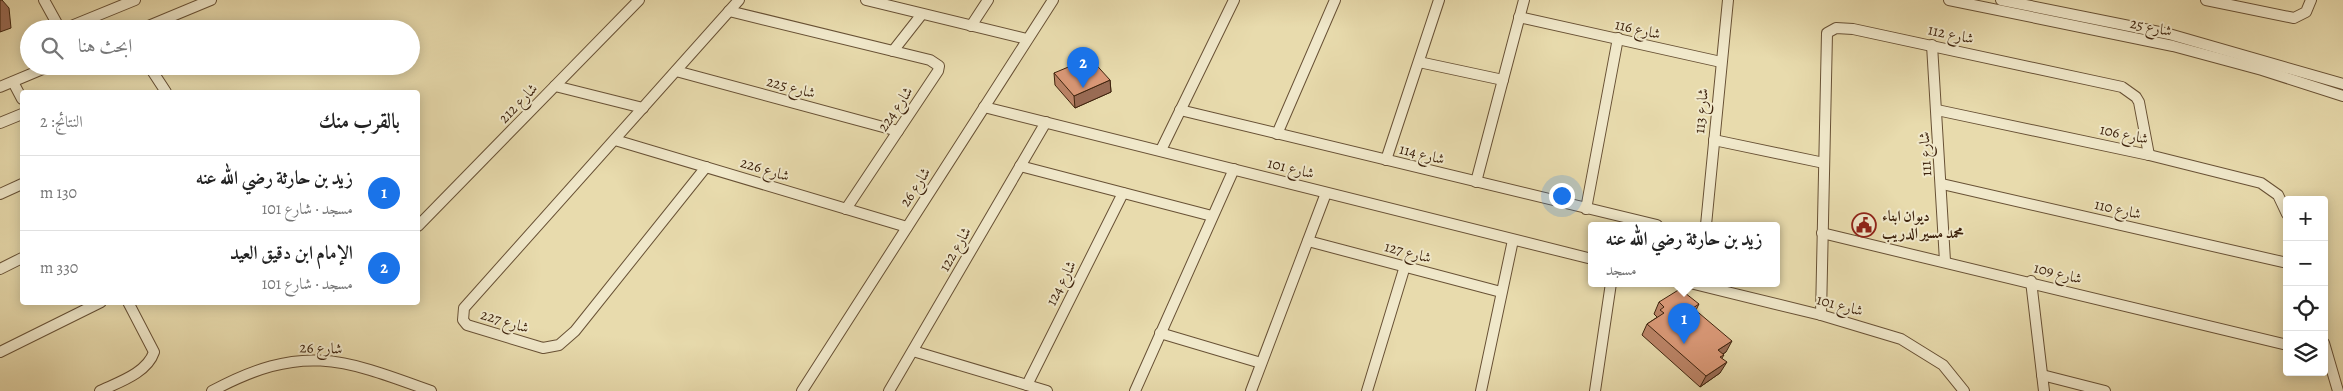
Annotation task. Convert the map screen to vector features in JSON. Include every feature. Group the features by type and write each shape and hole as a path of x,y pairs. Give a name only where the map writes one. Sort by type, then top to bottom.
{"street":[{"path":"44,0 55,20"},
{"path":"86,20 135,0"},
{"path":"163,20 211,0"},
{"name":"شارع 212","path":"420,224 639,0"},
{"name":"شارع 227","path":"706,167 575,331 559,345 543,348 467,325 462,315 464,308 739,0"},
{"path":"866,0 1027,39"},
{"path":"971,26 988,0"},
{"name":"شارع 26","path":"802,391 1053,0"},
{"path":"1160,150 1234,0"},
{"path":"1277,134 1335,0"},
{"path":"1386,160 1439,0"},
{"path":"1476,182 1524,0"},
{"name":"شارع 113","path":"1706,222 1727,0"},
{"name":"شارع 25","path":"1949,0 2172,46 2246,66 2343,96"},
{"name":"شارع 25","path":"2001,0 2170,34 2343,84"},
{"path":"2206,0 2294,18 2303,15 2308,10 2311,0"},
{"name":"شارع 224","path":"729,11 930,60 939,66 938,71 846,209"},
{"path":"893,51 922,14"},
{"name":"شارع 116","path":"1519,17 1721,62"},
{"name":"شارع 112","path":"1821,315 1827,33 1838,28 1853,29 2122,87 2136,96 2139,102 2149,155"},
{"path":"1586,208 1618,38"},
{"name":"شارع 111","path":"1932,46 1942,184 1945,261"},
{"path":"1419,62 1503,80"},
{"name":"شارع 225","path":"676,71 898,131"},
{"path":"0,87 29,75"},
{"path":"155,75 165,90"},
{"path":"13,82 20,95"},
{"path":"555,86 643,108"},
{"name":"شارع 101","path":"984,107 1588,259"},
{"name":"شارع 114","path":"1180,110 1644,222"},
{"name":"شارع 106","path":"1937,110 2149,155 2271,186 2283,201"},
{"path":"0,123 20,115"},
{"name":"شارع 122","path":"889,391 1046,122"},
{"name":"شارع 226","path":"615,140 907,227"},
{"path":"1714,140 1824,163"},
{"path":"1020,166 1212,216"},
{"path":"1135,391 1234,169"},
{"name":"شارع 110","path":"1942,184 2283,262"},
{"path":"0,194 20,185"},
{"path":"1251,391 1326,193"},
{"name":"شارع 124","path":"1027,385 1123,194"},
{"name":"شارع 109","path":"1822,233 2031,281 2283,344"},
{"path":"1481,391 1513,240"},
{"name":"شارع 127","path":"1308,241 1501,292"},
{"path":"0,269 20,259"},
{"path":"1367,391 1405,266"},
{"path":"2031,281 2044,391"},
{"path":"1595,391 1610,287"},
{"name":"شارع 101","path":"1714,287 1893,336 1912,344 1943,366 1964,391"},
{"path":"0,352 95,305"},
{"path":"100,391 144,368 154,356 154,352 130,305"},
{"path":"1160,333 1261,363"},
{"path":"913,351 1047,391"},
{"name":"شارع 26","path":"212,391 252,373 283,363 313,360 336,361 368,369 431,391"},
{"path":"2328,360 2338,391"},
{"path":"2042,374 2105,391"}],"building":[{"path":"1090,58 1110,80 1074,96 1054,73"},
{"path":"1680,289 1699,304 1693,308 1732,341 1718,350 1724,355 1720,357 1727,362 1706,376 1647,324 1664,313 1660,310 1664,307 1659,302"}],"place":[{"name":"الإمام ابن دقيق العيد","path":"1083,88"},
{"name":"ديوان ابناء محمد مسير الدريب","path":"1864,225"},
{"name":"زيد بن حارثة رضي الله عنه","path":"1684,344"}]}
